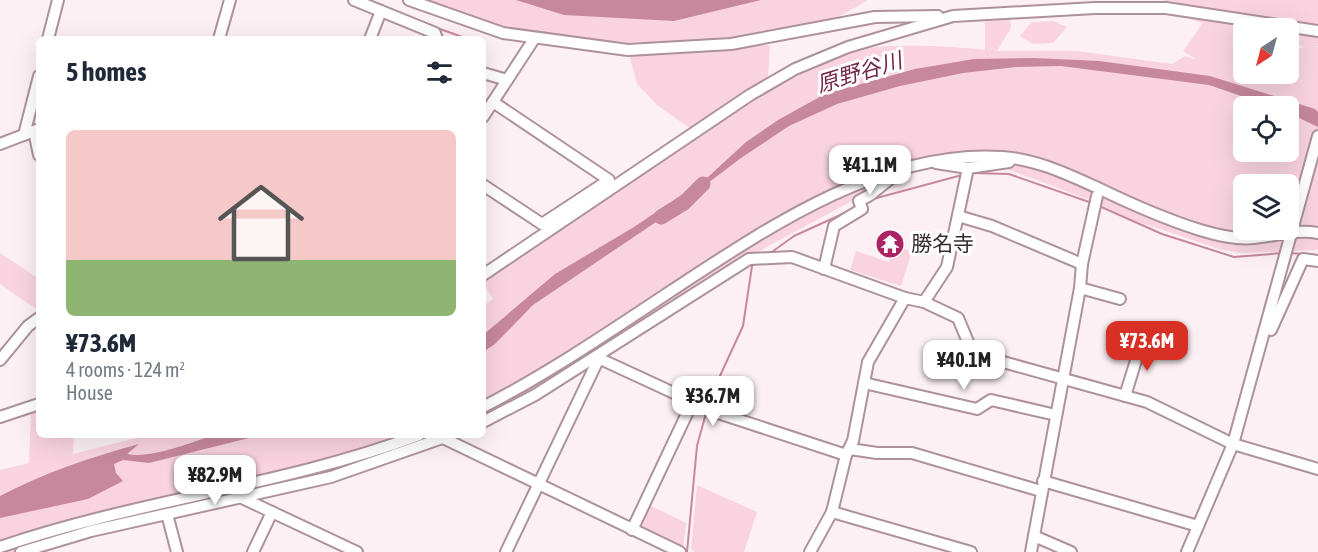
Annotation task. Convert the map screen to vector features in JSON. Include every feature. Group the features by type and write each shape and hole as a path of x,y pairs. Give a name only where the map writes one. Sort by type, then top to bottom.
{"street":[{"path":"49,36 58,0"},
{"path":"220,36 230,0"},
{"path":"354,0 435,33 436,36"},
{"path":"409,0 503,33 628,50 685,49 731,44 875,17 953,16 1080,9 1166,8 1318,30"},
{"path":"371,36 381,11"},
{"path":"486,273 750,95 795,69 848,47 953,16"},
{"path":"486,112 534,39"},
{"path":"486,74 507,81"},
{"path":"0,144 32,131 36,100"},
{"path":"486,187 542,224 609,180 493,102"},
{"path":"1299,204 1318,136"},
{"path":"486,405 549,372 752,238 793,214 844,190 942,158 970,156 1021,159 1062,172 1167,218 1233,237"},
{"path":"923,164 968,168 1021,159"},
{"path":"924,302 947,267 968,168"},
{"path":"824,269 834,226 862,209 859,201 901,170"},
{"path":"1062,172 1068,179 1097,196 1130,207 1150,210"},
{"path":"1031,552 1080,288 1082,264 1097,196"},
{"path":"958,216 992,226 1082,264"},
{"path":"1299,233 1318,233"},
{"path":"1187,552 1233,444 1289,240"},
{"path":"486,420 536,395 598,358 749,259 792,257 905,298 924,302 958,318 971,349 978,355 1147,402 1233,444 1318,469"},
{"path":"1265,328 1272,330 1303,259 1318,261"},
{"path":"1080,288 1120,299"},
{"path":"810,552 832,512 868,362 905,298"},
{"path":"0,360 28,326 36,320"},
{"path":"1125,396 1142,341"},
{"path":"598,358 692,403 848,452 912,453 1198,526"},
{"path":"507,552 598,358"},
{"path":"864,384 977,409 991,400 1056,415"},
{"path":"632,530 692,403"},
{"path":"0,417 36,405"},
{"path":"0,546 81,522 328,464 410,438"},
{"path":"21,552 91,531 331,477 444,438"},
{"path":"449,438 538,485 632,530 663,548 680,552"},
{"path":"242,498 357,552"},
{"path":"253,552 272,512"},
{"path":"832,512 971,552"},
{"path":"167,514 177,552"},
{"path":"1034,536 1071,552"}],"shaded area":[{"path":"411,0 868,0 822,26 707,42 606,43 512,32"},
{"path":"516,0 761,0 674,21 564,15"},
{"path":"1163,0 1318,0 1318,46 1314,47 1318,47 1318,250 1242,253 1222,250 1133,220 1093,201 971,156 921,164 739,262 568,374 486,417 486,304 493,299 486,288 486,281 778,84 836,56 876,47 953,47 985,50 985,22 1010,18 1011,28 997,51 1077,51 1172,64 1185,56 1197,60 1183,51 1203,23 1190,19"},
{"path":"1053,21 1067,27 1053,43 1033,44 1020,36 1032,22"},
{"path":"770,45 768,77 691,129 657,105 637,84 628,50"},
{"path":"1034,58 1099,61 1210,76 1274,96 1241,96 1209,85 1061,66 1016,67 963,73 900,86 837,104 789,126 741,158 659,220 533,305 495,344 486,350 486,332 555,274 634,227 708,177 746,142 778,120 825,94 915,69 974,59"},
{"path":"1299,104 1318,112 1318,127 1299,118"},
{"path":"899,247 912,251 901,286 850,270 856,251 889,262 893,250 897,251"},
{"path":"0,253 36,277 36,309 0,284"},
{"path":"36,409 36,438 74,438 73,454 136,438 437,438 386,459 17,552 0,552 0,470 29,463 31,410"},
{"path":"205,438 249,438 149,463 123,460 114,464 116,473 123,481 88,499 0,518 0,496 51,473 139,444 127,454 147,454"},
{"path":"697,485 757,512 744,552 695,552 691,549"},
{"path":"647,504 686,523 683,548 638,527"}],"waterway":[{"path":"426,24 460,36"},
{"path":"971,173 1009,174 1092,203"},
{"path":"873,199 962,175"},
{"name":"原野谷川","path":"661,217 684,203 703,184"},
{"path":"1097,205 1162,234 1234,257 1283,253"},
{"path":"769,254 794,236 849,211"},
{"path":"1289,253 1318,255"},
{"path":"707,404 743,326 752,266 757,262"},
{"path":"687,552 697,446 706,413"}],"place":[{"name":"勝名寺","path":"890,244"}]}
